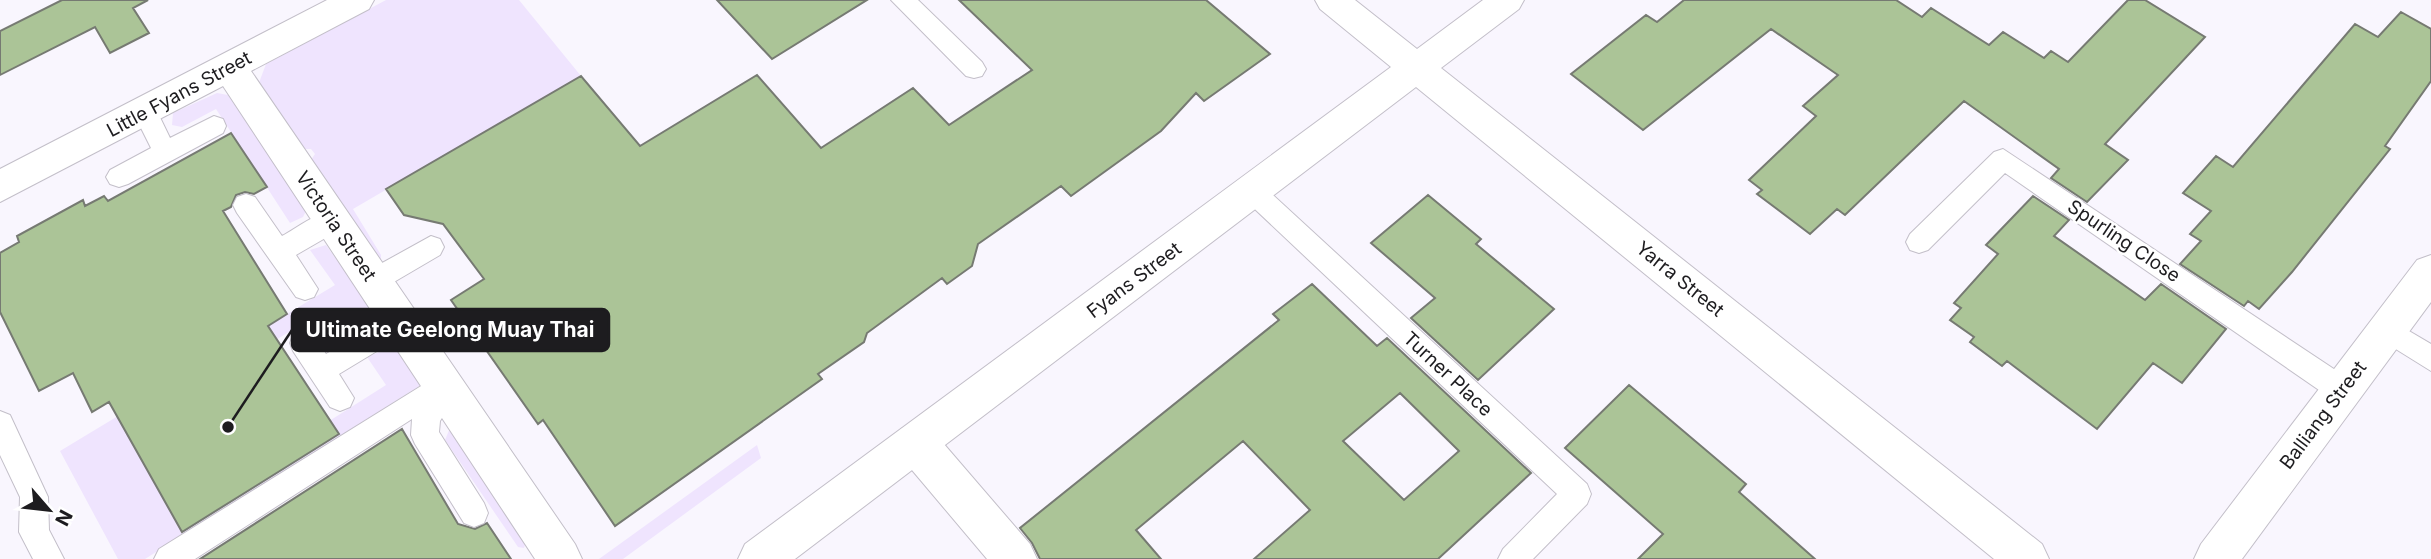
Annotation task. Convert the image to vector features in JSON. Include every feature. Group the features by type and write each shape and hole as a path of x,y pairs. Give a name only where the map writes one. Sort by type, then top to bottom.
{"street":[{"name":"Little Fyans Street","path":"0,187 357,0"},
{"name":"Yarra Street","path":"1332,0 2027,559"},
{"name":"Fyans Street","path":"760,559 1507,0"},
{"name":"Victoria Street","path":"230,68 560,559"},
{"name":"Balliang Street","path":"2216,559 2431,272"},
{"path":"916,443 1016,559"}],"lane":[{"path":"903,0 974,69"},
{"path":"145,112 165,151"},
{"path":"119,177 214,125"},
{"name":"Spurling Close","path":"1919,242 2003,159 2342,390"},
{"name":"Turner Place","path":"1252,191 1577,494 1513,559"},
{"path":"246,205 305,289"},
{"path":"279,251 332,221"},
{"path":"373,281 431,247"},
{"path":"322,370 401,323"},
{"path":"2387,330 2431,359"},
{"path":"303,343 340,398"},
{"path":"444,387 426,417 425,435 474,513"},
{"path":"169,559 444,387"},
{"path":"0,424 34,497 34,533 49,559"}],"shaded area":[{"path":"386,0 519,0 581,76 353,209 381,255 381,261 311,160 315,154 311,149 300,149 257,88 266,64"},
{"path":"217,93 228,95 306,211 303,217 290,223 216,109 182,127 172,125 173,113"},
{"path":"326,245 376,315 337,341 313,317 126,433 175,519 386,385 367,357 396,345 421,385 145,559 118,559 60,451 335,285 310,250"},
{"path":"450,428 526,542 524,548 518,547 445,440"},
{"path":"757,445 761,458 623,559 599,559"}],"building":[{"path":"62,0 148,0 133,8 149,33 110,53 95,27 0,75 0,31"},
{"path":"717,0 867,0 772,59"},
{"path":"959,0 1206,0 1270,54 1204,101 1196,93 1161,131 1071,196 1061,186 978,244 972,266 947,284 942,278 867,333 864,342 818,374 822,379 615,526 543,420 538,424 451,300 484,279 443,224 404,215 386,189 581,76 640,146 757,75 821,148 913,88 949,125 1032,70"},
{"path":"1684,0 1896,0 1922,17 1931,8 1989,45 2003,32 2044,58 2051,51 2068,62 2128,0 2145,0 2205,37 2105,144 2128,160 2087,202 2051,178 2059,169 1964,101 1845,215 1837,209 1810,234 1757,194 1762,190 1749,180 1816,116 1803,106 1838,75 1771,29 1643,130 1571,74 1646,15 1657,22"},
{"path":"2401,12 2431,29 2431,81 2385,146 2390,149 2292,272 2259,309 2248,301 2244,306 2180,264 2201,241 2190,234 2211,211 2183,193 2216,156 2233,167 2355,24 2378,37"},
{"path":"231,133 267,187 254,194 245,192 236,195 231,207 223,211 287,314 268,326 339,434 182,532 109,402 92,412 73,373 39,391 0,312 0,253 19,242 17,236 83,200 85,206 104,196 108,201"},
{"path":"1428,195 1481,239 1476,244 1554,309 1478,380 1411,318 1435,298 1371,243"},
{"path":"2033,196 2069,220 2054,236 2145,300 2161,284 2226,329 2182,383 2153,363 2097,429 2007,361 2002,366 1970,342 1974,337 1950,320 1961,308 1954,303 1998,254 1986,245"},
{"path":"1312,284 1377,346 1387,338 1531,473 1438,559 1254,559 1310,510 1243,441 1136,530 1161,559 1040,559 1020,528 1279,320 1273,314","holes":["1400,393 1459,451 1404,500 1343,441"]},
{"path":"1629,385 1746,484 1739,492 1815,559 1638,559 1663,534 1565,448"},
{"path":"402,429 458,524 475,529 487,523 511,559 200,559"}],"place":[{"name":"Ultimate Geelong Muay Thai","path":"228,427"}]}
